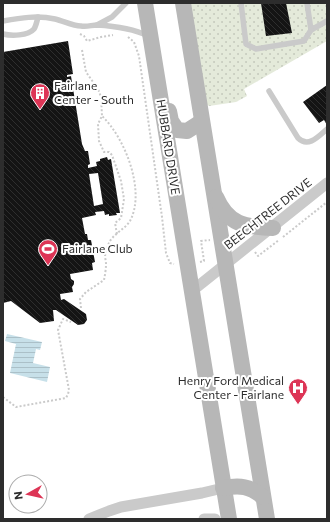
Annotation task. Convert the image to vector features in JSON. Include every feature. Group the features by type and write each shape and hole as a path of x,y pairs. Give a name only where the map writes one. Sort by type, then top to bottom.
{"street":[{"name":"HUBBARD DRIVE","path":"145,3 223,488 224,519"},
{"path":"178,3 181,20 189,36"},
{"path":"183,3 267,519"},
{"path":"150,37 159,50 171,121 177,130 187,131 202,122"},
{"name":"BEECHTREE DRIVE","path":"225,264 273,228 327,184"},
{"path":"213,190 223,209 239,223 252,227 273,228"},
{"path":"192,291 225,264"},
{"path":"89,519 110,515 121,507 202,493 231,486 246,487 255,490 263,497"},
{"path":"204,519 224,519"}],"lane":[{"path":"97,25 112,17 126,3"},
{"path":"241,3 246,44 256,49 304,41 311,30 327,21"},
{"path":"307,3 311,30"},
{"path":"3,34 9,36 30,32 34,28 38,17"},
{"path":"3,21 38,17 56,20 72,25 97,25 136,30 150,37"},
{"path":"270,91 298,138 302,142 313,140 327,130"}],"path":[{"path":"87,41 101,37 119,35"},
{"path":"125,35 134,42 139,56 166,253 170,263 179,266"},
{"path":"82,50 86,72 98,89 101,97 102,116 98,124 99,141 104,152 109,152 112,155 121,181 124,199 121,218 115,223 117,234"},
{"path":"81,308 80,299 86,292 104,280 106,265 105,254 110,240 130,222 135,208 135,188 130,162 119,139 102,116"},
{"path":"258,256 327,202"},
{"path":"196,263 204,261 201,241 216,238"},
{"path":"3,397 16,407 66,398 69,390 58,330 62,319 70,322"}],"green space":[{"path":"186,3 327,3 327,41 244,89 247,96 236,102 209,106 206,104"}],"water":[{"path":"7,334 42,342 40,350 36,349 33,363 50,367 47,382 10,373 16,344 5,341"}],"building":[{"path":"261,3 286,3 292,33 266,36"},
{"name":"Fairlane Center - South","path":"68,41 73,74 67,75 67,77 71,76 82,144 85,151 88,151 90,164 88,165 88,168 97,166 96,162 100,161 100,159 107,157 108,160 111,159 120,213 109,216 109,214 105,215 104,211 95,212 96,215 82,218 85,234 87,234 88,240 91,240 95,262 92,263 93,270 70,274 71,279 74,281 72,287 73,292 60,294 61,300 64,299 86,314 87,320 84,324 78,325 56,310 53,310 54,321 40,323 11,301 3,303 3,52","holes":["98,173 103,204 94,206 89,174"]},
{"path":"327,85 327,125 324,120 319,123 303,102"}],"place":[{"name":"Fairlane Center - South","path":"40,110"},
{"name":"Fairlane Club","path":"48,266"},
{"name":"Henry Ford Medical Center - Fairlane","path":"298,405"}]}
